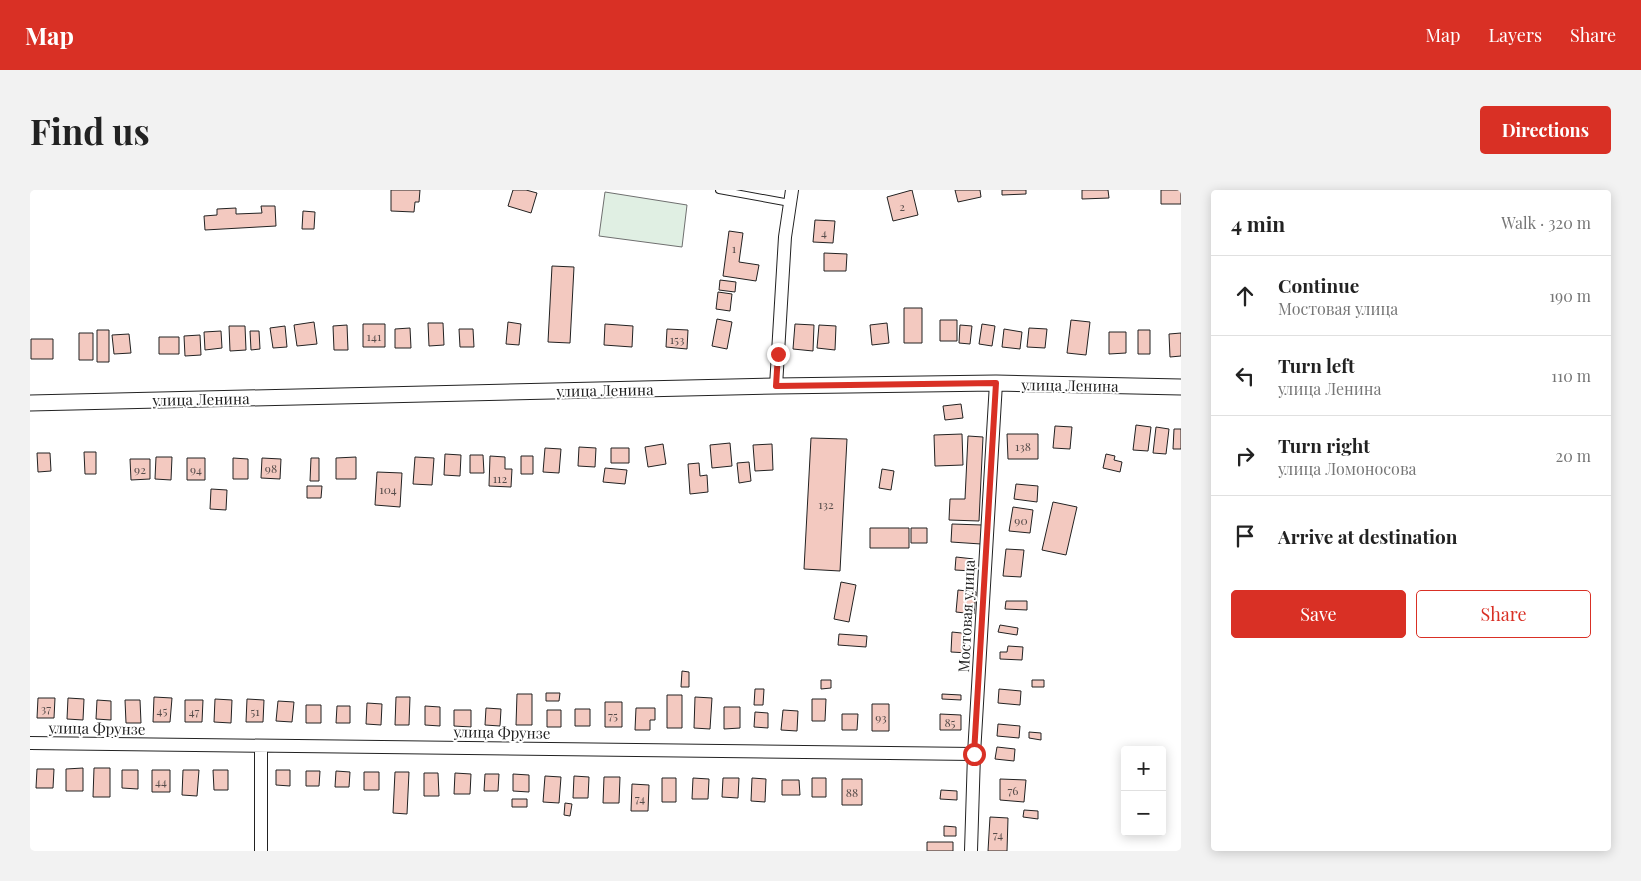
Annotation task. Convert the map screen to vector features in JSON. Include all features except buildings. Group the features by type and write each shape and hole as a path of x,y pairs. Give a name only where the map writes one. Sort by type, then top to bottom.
{"street":[{"path":"776,386 785,237 791,194 797,190"},
{"name":"улица Ленина","path":"30,403 776,386 996,383 1181,387"},
{"name":"Мостовая улица","path":"971,851 974,754 996,383"},
{"name":"улица Фрунзе","path":"30,744 974,754"},
{"path":"261,746 261,851"}],"lane":[{"path":"719,190 791,194"}],"green space":[{"path":"605,192 687,205 682,247 599,236"}],"route":[{"path":"778,354 776,386 996,383 974,754"}]}
